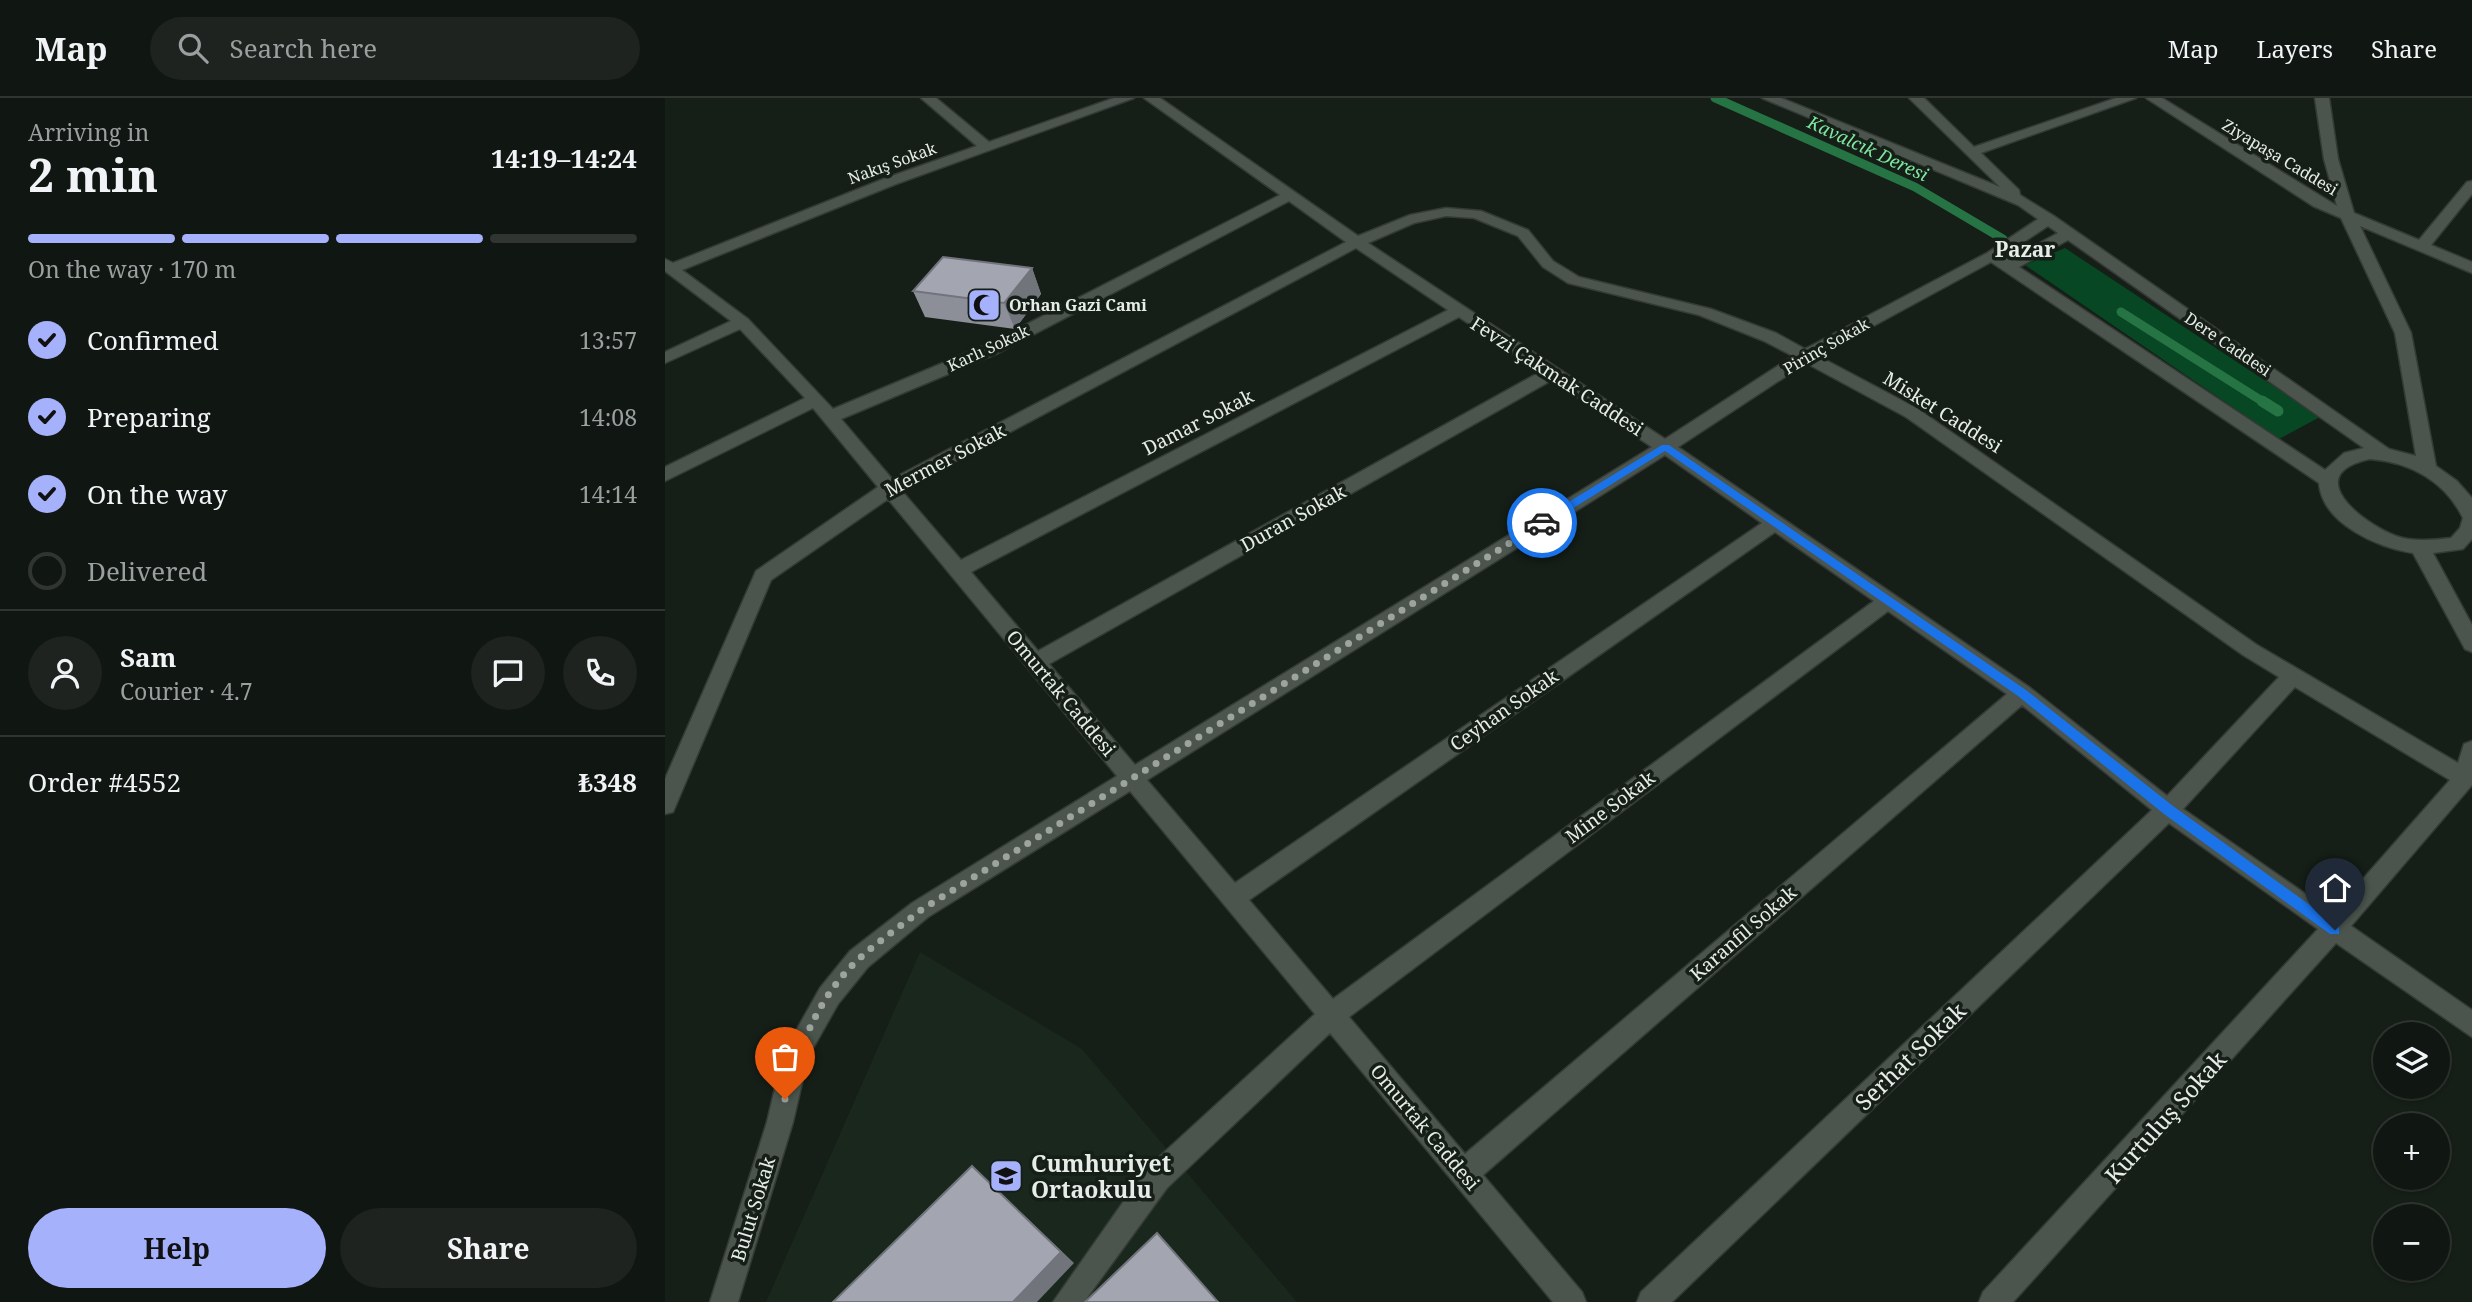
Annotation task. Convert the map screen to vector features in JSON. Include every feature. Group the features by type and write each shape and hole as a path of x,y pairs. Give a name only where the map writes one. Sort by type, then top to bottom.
{"street":[{"path":"928,98 987,147"},
{"name":"Nakış Sokak","path":"669,266 891,181 1127,98"},
{"name":"Fevzi Çakmak Caddesi","path":"1151,98 1458,311 1665,447 2022,693 2168,810 2472,1025"},
{"name":"Dere Caddesi","path":"1769,98 2023,202 2386,455"},
{"path":"1916,98 2023,202"},
{"path":"1972,152 2130,98"},
{"name":"Ziyapaşa Caddesi","path":"2153,98 2318,203 2472,268"},
{"path":"2322,98 2331,159 2347,215 2403,333 2427,467"},
{"path":"2421,247 2472,185"},
{"name":"Karlı Sokak","path":"665,475 822,408 992,349 1292,194"},
{"name":"Misket Caddesi","path":"1357,242 1410,219 1446,212 1476,214 1523,233 1548,264 1574,280 1705,312 1770,337 1912,413 2250,650 2465,778"},
{"path":"2049,219 1992,256 2329,481"},
{"path":"2008,267 2068,234"},
{"name":"Mermer Sokak","path":"665,805 763,576 889,489 1357,242"},
{"name":"Pirinç Sokak","path":"1665,447 1805,356 1992,256"},
{"name":"Omurtak Caddesi","path":"669,266 742,322 822,408 1464,1173 1560,1299"},
{"name":"Damar Sokak","path":"958,570 1458,311"},
{"path":"665,358 742,322"},
{"name":"Duran Sokak","path":"1035,662 1551,373"},
{"name":"Bulut Sokak","path":"725,1302 780,1122 796,1054 829,996 859,959 921,910 1665,447"},
{"name":"Dere Caddesi","path":"2364,455 2386,455 2427,467 2460,491 2472,518 2464,549 2420,547 2375,535 2340,510 2331,495 2329,481 2334,468 2347,460 2364,455"},
{"name":"Ceyhan Sokak","path":"1233,898 1775,523"},
{"path":"2420,547 2472,644"},
{"name":"Mine Sokak","path":"1331,1015 1889,600"},
{"name":"Serhat Sokak","path":"1651,1302 2168,810 2293,675"},
{"name":"Karanfil Sokak","path":"1464,1173 2022,693"},
{"path":"2465,778 2472,750"},
{"name":"Kurtuluş Sokak","path":"1993,1302 2147,1138 2335,930 2465,778"},
{"path":"1067,1302 1157,1178 1331,1015"}],"shaded area":[{"name":"Cumhuriyet Ortaokulu","path":"920,952 1082,1049 1297,1302 766,1302"}],"green space":[{"path":"2065,248 2320,417 2279,439 2025,265"}],"building":[{"path":"943,257 1032,268 1004,303 913,291"},
{"path":"972,1166 1061,1252 1013,1302 833,1302"},
{"path":"1157,1233 1218,1302 1085,1302"}],"waterway":[{"name":"Kavalcık Deresi","path":"1715,98 1915,187 2003,239"},
{"name":"Kavalcık Deresi","path":"2121,312 2265,403"},
{"name":"Kavalcık Deresi","path":"2262,401 2278,411"}],"way so far":[{"path":"785,1099 796,1054 829,996 859,959 921,910 1542,523"}],"place":[{"name":"Orhan Gazi Cami","path":"984,305"},
{"name":"Cumhuriyet Ortaokulu","path":"1006,1176"}],"district":[{"name":"Pazar","path":"2025,249"}],"route":[{"path":"1542,523 1665,447 2022,693 2168,810 2335,930"}]}
